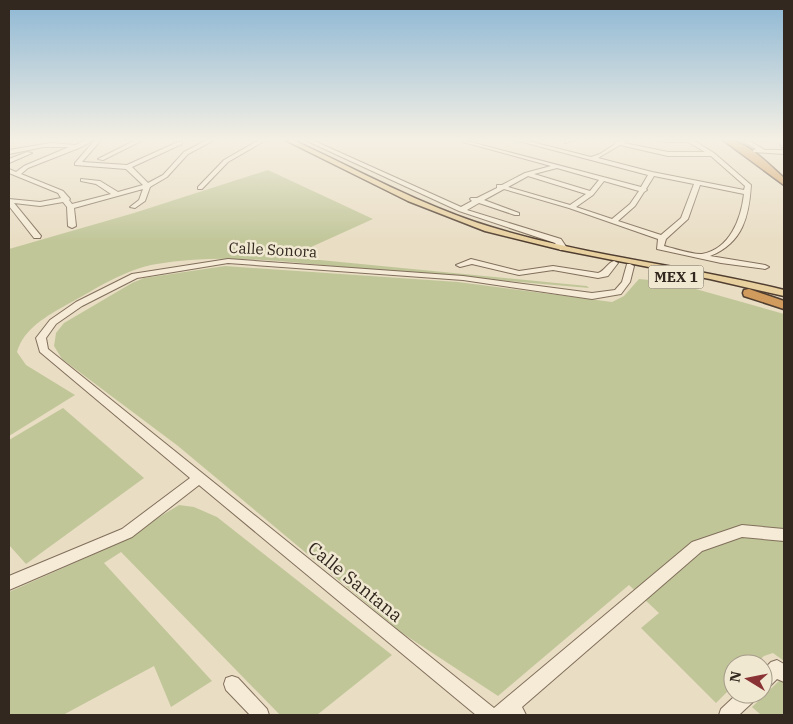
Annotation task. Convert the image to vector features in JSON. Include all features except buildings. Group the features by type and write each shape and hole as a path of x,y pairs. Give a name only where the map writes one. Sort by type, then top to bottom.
{"highway":[{"path":"749,293 784,297"}],"main road":[{"name":"MEX 1","path":"359,174 431,208 486,228 614,263 749,293"},
{"name":"MEX 1","path":"566,249 681,270 784,297"}],"street":[{"path":"17,174 62,192 70,208 72,226"},
{"path":"135,174 147,186"},
{"path":"70,208 147,186 167,174"},
{"path":"200,188 214,174"},
{"path":"382,174 461,210 558,241 566,249"},
{"path":"453,206 515,174"},
{"path":"461,210 527,174 591,194"},
{"path":"588,174 644,190"},
{"path":"613,222 633,205 644,190 652,174 748,194"},
{"path":"702,256 718,252 742,226 748,185 735,174"},
{"path":"571,207 591,194 603,178"},
{"path":"83,180 98,182 118,195"},
{"path":"493,184 571,207 662,238"},
{"path":"697,184 684,219 662,238 658,244 663,248 765,267"},
{"path":"133,207 142,201 147,186"},
{"path":"470,198 518,214"},
{"path":"9,201 40,204 66,199"},
{"path":"9,201 37,236"},
{"name":"Calle Sonora","path":"198,478 43,350 41,338 53,322 79,304 135,276 228,261 463,278 592,296 618,292 626,282 630,266"},
{"path":"460,265 471,261 519,273 553,268 598,276 605,274 614,263"},
{"path":"9,582 127,533 198,478"},
{"name":"Calle Santana","path":"198,478 489,715"},
{"path":"510,712 697,546 742,531 784,535"},
{"path":"773,672 777,668 784,674"},
{"path":"232,684 261,715"},
{"path":"727,715 739,704"}],"green space":[{"path":"256,174 276,174 373,219 289,257 587,286 589,288 279,261 206,259 145,267 111,280 44,318 25,336 17,352 26,365 75,395 9,436 9,249 134,213"},
{"path":"225,266 458,282 612,302 624,296 639,279 671,282 784,314 784,661 773,653 723,654 723,696 716,703 641,628 659,613 629,585 498,696 402,633 178,446 62,359 54,346 56,333 64,323 132,283 144,278"},
{"path":"63,408 144,478 26,564 9,545 9,440"},
{"path":"179,505 194,507 217,517 392,655 317,715 280,715 121,552 104,563 212,681 171,707 154,666 63,715 9,715 9,592 108,548"},
{"path":"781,679 784,683 784,715 761,715 752,707 755,704 773,704 773,687"}]}
